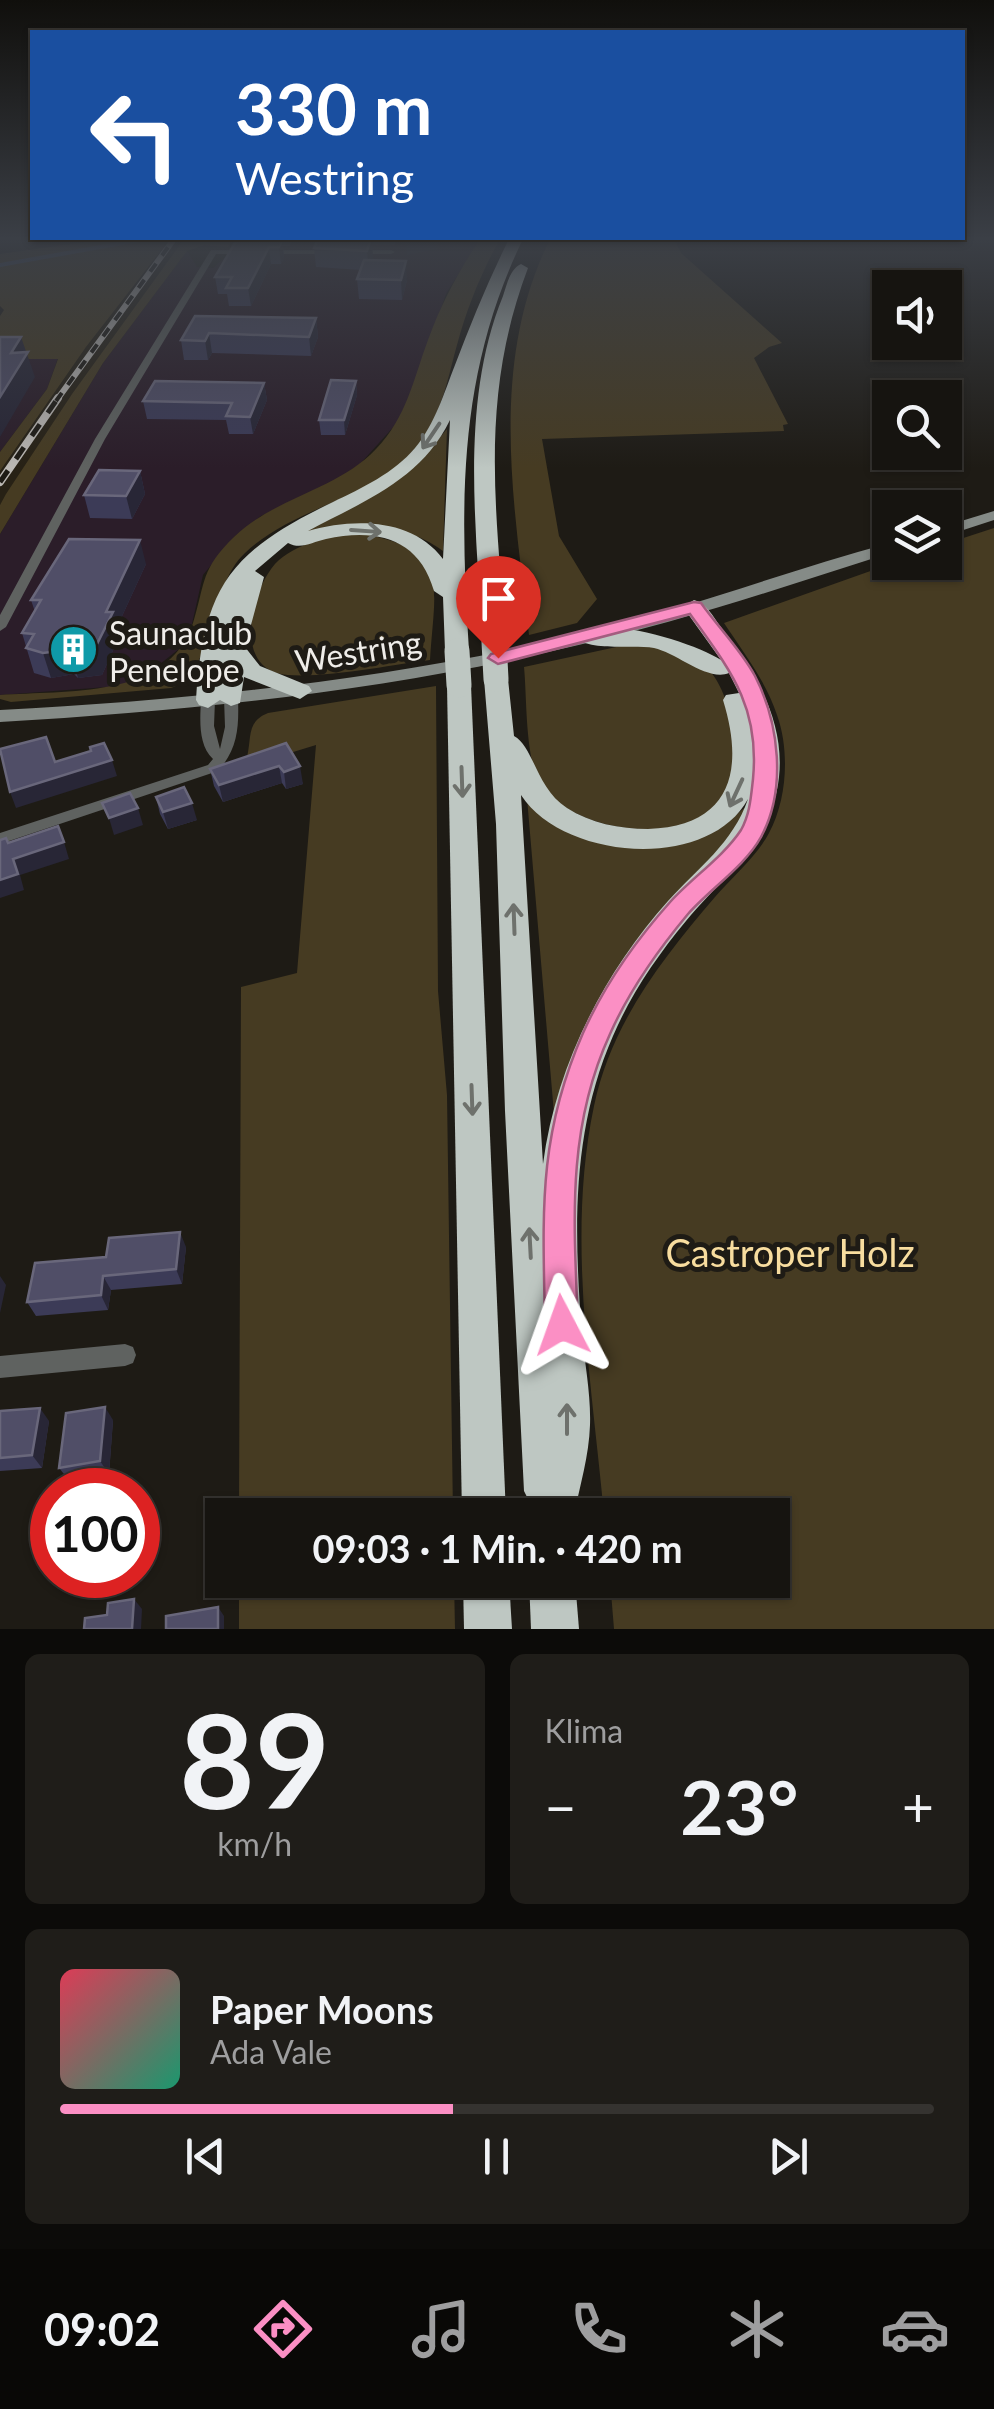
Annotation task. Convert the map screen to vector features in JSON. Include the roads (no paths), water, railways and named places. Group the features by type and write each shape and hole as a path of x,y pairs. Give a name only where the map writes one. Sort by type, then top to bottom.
{"highway":[{"path":"220,699 208,672 221,611 244,566 286,533 383,484 413,462 437,430 482,315"},
{"path":"504,315 486,386 483,430 496,679 510,824 522,1112 549,1498"},
{"path":"470,348 459,418 454,496 455,615 483,1498"},
{"path":"220,699 246,593 267,559 304,538 336,531 388,533 424,547 436,558 455,615"},
{"path":"499,718 536,797 567,823 620,838 686,833 730,808 747,768 744,725 686,610"},
{"path":"554,1498 569,1427 557,1257 558,1182 578,1080 597,1033 631,970 679,908 750,835 762,806 767,745 756,700 744,674 686,610"},
{"path":"588,637 665,642 700,655 718,669"},
{"path":"232,648 251,670 300,691"},
{"path":"487,1598 488,1629"},
{"path":"553,1598 555,1629"}],"main road":[{"path":"962,525 994,515"},
{"name":"Westring","path":"0,716 220,699 401,676 588,637 872,553"}],"street":[{"path":"0,627 100,439 176,315"},
{"path":"220,699 210,744 214,754 222,758"},
{"path":"0,839 202,774 222,758 232,740 220,699"},
{"path":"0,1367 125,1355"}],"railway":[{"path":"56,401 119,315"},
{"path":"0,482 58,398"}],"place":[{"name":"Saunaclub Penelope","path":"74,650"}],"park label":[{"name":"Castroper Holz","path":"790,1252"}]}
